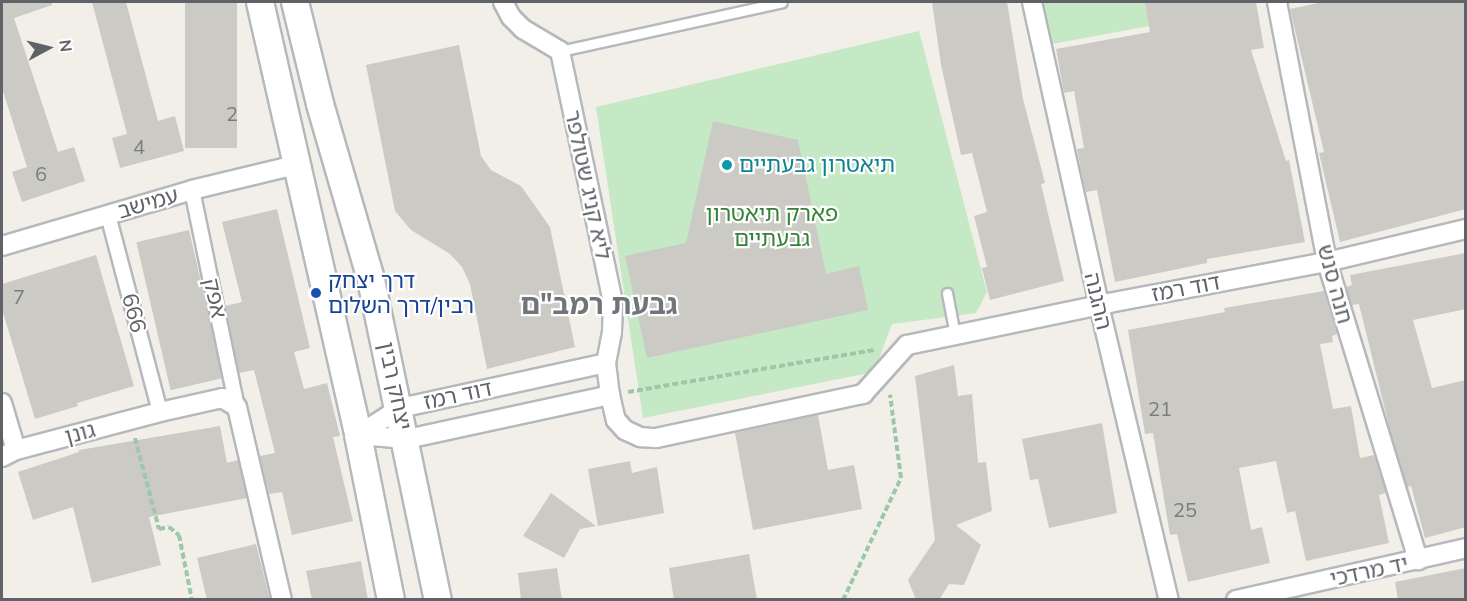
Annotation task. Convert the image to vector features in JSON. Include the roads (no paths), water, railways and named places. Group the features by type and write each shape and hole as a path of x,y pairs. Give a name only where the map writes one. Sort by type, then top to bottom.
{"main road":[{"name":"יצחק רבין","path":"260,2 295,165 358,435 391,600"},
{"name":"יצחק רבין","path":"295,2 320,104 369,269 400,408 438,600"}],"street":[{"path":"504,2 511,16 523,29 560,51"},
{"name":"ההגנה","path":"1032,2 1099,305 1169,600"},
{"name":"חנה סנש","path":"1277,2 1327,262 1418,560"},
{"name":"ליא קניג שטולפר","path":"560,51 613,303 612,332 606,363 610,395"},
{"name":"עמישב","path":"2,246 192,190 295,165"},
{"name":"אפק","path":"192,190 237,406 282,600"},
{"name":"666","path":"108,215 160,412"},
{"name":"דוד רמז","path":"358,435 406,439 610,395 616,420 625,430 640,437 657,438 863,394 907,345 1099,305 1327,262 1466,229"},
{"name":"דוד רמז","path":"358,435 400,408 606,363"},
{"path":"160,412 222,398 237,406"},
{"path":"2,403 9,454"},
{"name":"גונן","path":"9,454 160,412"},
{"name":"יד מרדכי","path":"1236,600 1466,548"}],"lane":[{"path":"560,51 782,2"},
{"path":"947,293 955,334"}],"place":[{"name":"תיאטרון גבעתיים","path":"727,165"},
{"name":"דרך יצחק רבין/דרך השלום","path":"316,293"}],"district":[{"name":"גבעת רמב\"ם","path":"599,304"}],"park label":[{"name":"פארק תיאטרון גבעתיים","path":"772,226"}]}
